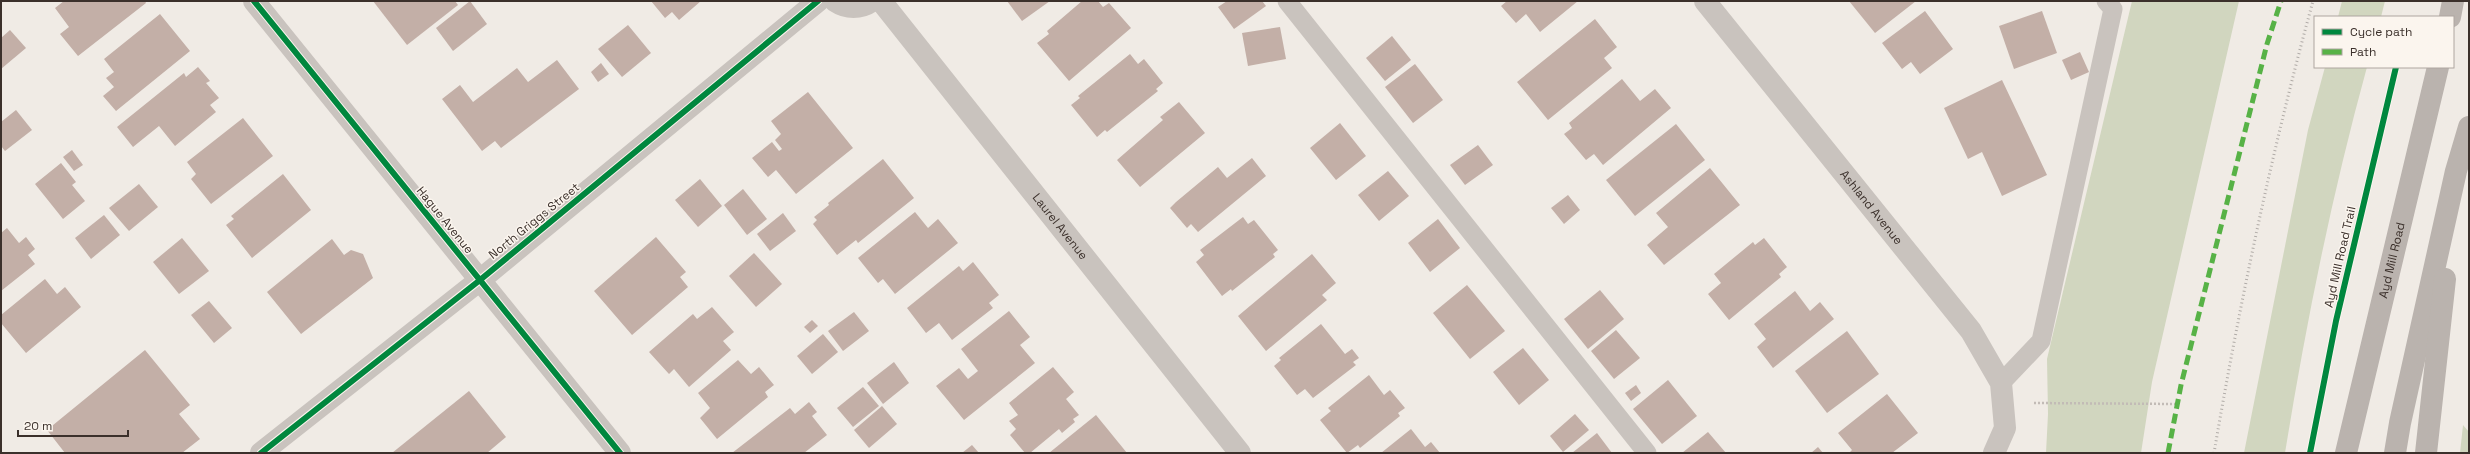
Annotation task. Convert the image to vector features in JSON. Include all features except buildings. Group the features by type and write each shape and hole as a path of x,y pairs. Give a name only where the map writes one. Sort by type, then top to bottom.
{"main road":[{"path":"2450,16 2453,1"},
{"name":"Ayd Mill Road","path":"2346,453 2438,68"},
{"path":"2395,453 2400,423 2456,171 2469,127"},
{"path":"2426,453 2456,171"}],"street":[{"name":"Hague Avenue","path":"254,1 620,453"},
{"name":"North Griggs Street","path":"260,453 480,280 818,1"},
{"path":"834,1 846,6 857,8 872,1"},
{"name":"Laurel Avenue","path":"881,1 1240,453"},
{"name":"Ashland Avenue","path":"1705,1 1971,331 2002,393 2005,428 1994,453"}],"lane":[{"path":"1287,1 1647,453"},
{"path":"2002,393 2041,341 2112,9 2106,1"}],"path":[{"path":"2002,393 2177,404"}],"green space":[{"path":"2132,1 2239,1 2152,382 2141,453 2046,453 2048,414 2047,359"},
{"path":"2342,1 2385,1 2381,16 2338,16"},
{"path":"2325,68 2367,68 2331,211 2311,307 2285,453 2244,453 2308,130"},
{"path":"2463,425 2469,432 2469,453 2460,453"}],"railway":[{"path":"2214,453 2258,226 2284,113 2313,1"}],"marked path":[{"path":"2168,453 2181,385 2267,44 2281,1"}],"cycle path":[{"path":"254,1 620,453"},
{"path":"261,453 480,280 818,1"},
{"name":"Ayd Mill Road Trail","path":"2310,453 2336,321 2396,68"}]}
